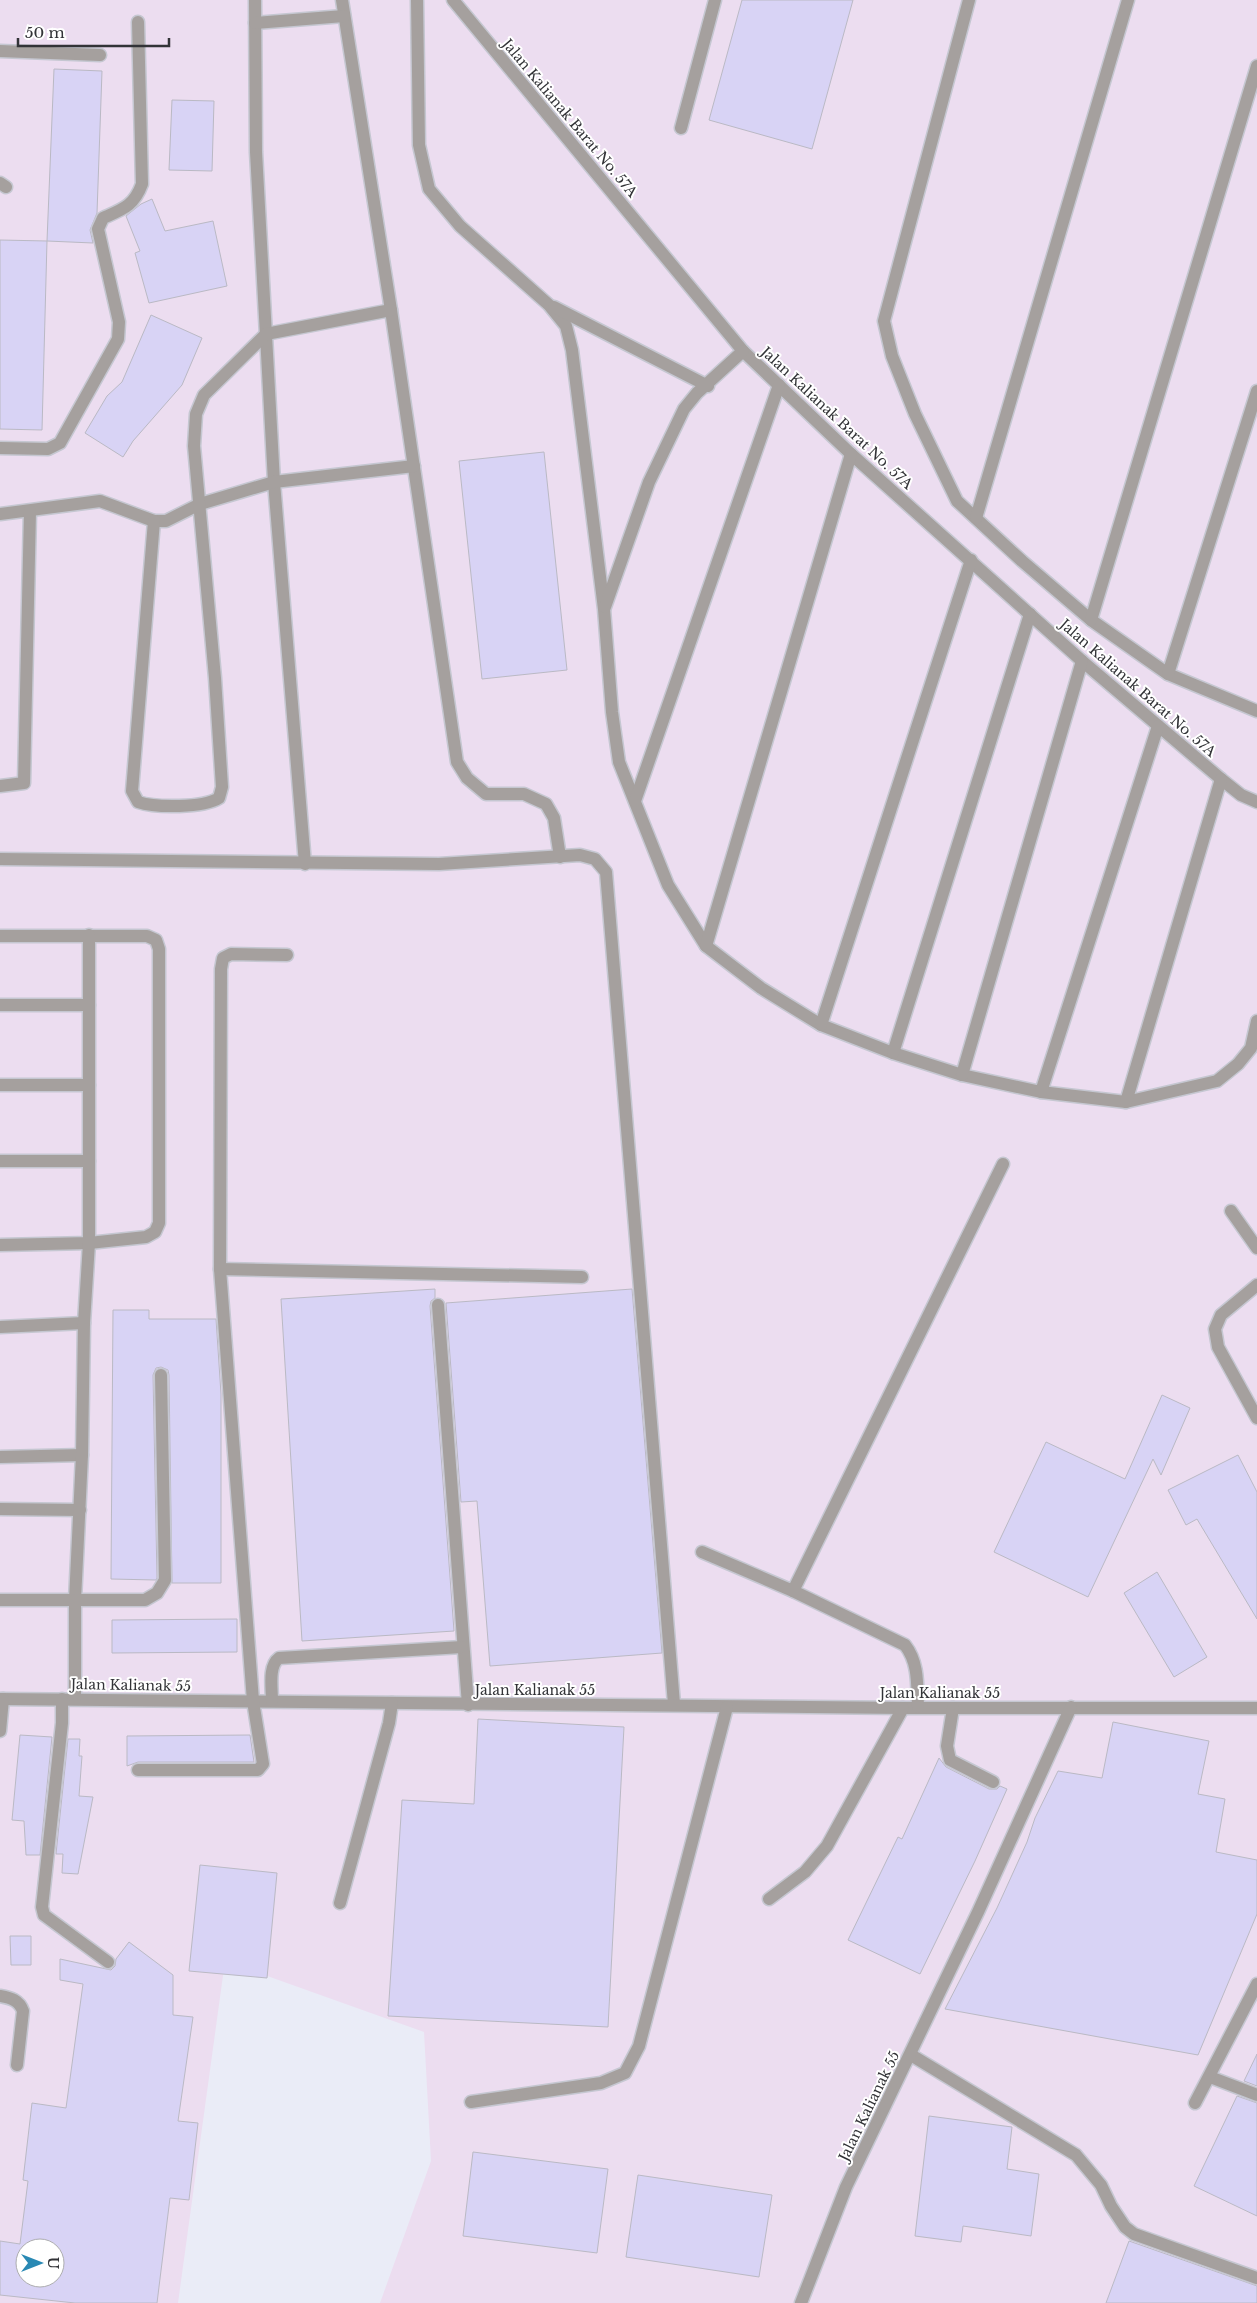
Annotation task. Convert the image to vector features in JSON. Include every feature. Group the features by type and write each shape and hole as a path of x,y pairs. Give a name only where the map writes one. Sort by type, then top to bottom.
{"lane":[{"path":"255,0 256,152 274,482 306,864"},
{"path":"342,0 414,466 457,762 467,778 486,794 524,794 546,804 554,818 560,857"},
{"path":"417,0 419,145 429,189 460,226 549,305 566,326 572,350 604,609 612,712 619,762 668,885 706,946 761,988 821,1025 893,1053 962,1075 1041,1092 1126,1102 1217,1081 1238,1064 1251,1048 1257,1022"},
{"name":"Jalan Kalianak Barat No. 57A","path":"453,0 743,351 851,454 1082,661 1221,779 1241,794 1257,802"},
{"path":"681,128 715,0"},
{"name":"Jalan Kalianak Barat No. 57A","path":"969,0 884,321 892,356 915,414 957,501 1022,561 1092,620 1168,674 1257,711"},
{"path":"976,518 1128,0"},
{"path":"255,23 344,16"},
{"path":"0,448 48,449 60,442 118,340 119,322 98,229 103,218 127,208 132,203 142,184 138,22"},
{"path":"0,52 100,55"},
{"path":"1092,620 1257,66"},
{"path":"549,305 708,386"},
{"path":"154,522 132,791 138,802 149,806 211,804 219,798 222,788 214,668 194,446 196,414 204,395 266,334 390,310"},
{"path":"604,609 649,482 684,409 698,393 708,386 743,351"},
{"path":"635,800 778,385"},
{"path":"1168,674 1257,391"},
{"path":"706,946 851,454"},
{"path":"0,514 100,501 154,522 166,522 200,504 274,482 414,466"},
{"path":"0,786 24,783 30,511"},
{"path":"821,1025 970,560"},
{"path":"893,1053 1030,614"},
{"path":"962,1075 1082,661"},
{"path":"1041,1092 1158,726"},
{"path":"1126,1102 1221,779"},
{"path":"0,859 306,864 439,864 580,855 595,859 606,872 674,1704"},
{"path":"89,935 89,1243 84,1322 80,1510 68,1699 62,1723 42,1907 44,1915 51,1922 108,1962"},
{"path":"0,936 147,936 156,940 159,949 159,1223 155,1232 146,1237 89,1243 0,1245"},
{"path":"138,1770 258,1770 262,1768 263,1764 252,1701 220,1269 221,969 223,958 231,954 287,955"},
{"path":"0,1005 89,1005"},
{"path":"0,1085 89,1085"},
{"path":"0,1161 89,1161"},
{"path":"793,1591 1003,1164"},
{"path":"1231,1211 1257,1248"},
{"path":"220,1269 582,1277"},
{"path":"1257,1285 1221,1316 1215,1329 1218,1347 1257,1418"},
{"path":"438,1305 462,1647 468,1705"},
{"path":"0,1327 84,1322"},
{"path":"0,1600 145,1600 157,1592 165,1580 161,1375"},
{"path":"0,1457 82,1455"},
{"path":"0,1509 80,1510"},
{"path":"702,1552 793,1591 904,1645 911,1654 916,1669 918,1707"},
{"path":"272,1701 272,1670 274,1662 279,1658 462,1647"},
{"path":"0,1731 2,1699"},
{"name":"Jalan Kalianak 55","path":"2,1699 468,1705 674,1704 727,1707 1257,1708"},
{"path":"340,1903 392,1703"},
{"path":"471,2102 601,2083 625,2073 640,2046 727,1707"},
{"name":"Jalan Kalianak 55","path":"801,2303 846,2188 978,1912 1071,1707"},
{"path":"769,1899 805,1872 827,1846 903,1708"},
{"path":"954,1708 947,1746 950,1760 993,1782"},
{"path":"1195,2104 1257,1984"},
{"path":"0,1996 14,1999 21,2004 23,2012 17,2065"},
{"path":"910,2055 1076,2155 1101,2185 1111,2206 1125,2227 1134,2234 1257,2278"},
{"path":"1210,2077 1257,2095"}],"shaded area":[{"path":"0,0 1257,0 1257,2303 380,2303 431,2161 424,2032 225,1961 178,2303 0,2303"}],"building":[{"path":"742,0 853,0 812,149 709,120"},
{"path":"54,69 102,71 97,213 90,230 93,243 47,241"},
{"path":"172,100 214,101 212,171 169,170"},
{"path":"152,199 165,231 213,221 227,286 149,303 135,253 140,251 126,216 141,204"},
{"path":"0,240 47,241 42,430 0,429"},
{"path":"151,315 202,338 182,385 133,441 123,457 85,433 107,396 122,382"},
{"path":"544,452 567,670 482,679 459,461"},
{"path":"435,1289 435,1298 431,1301 430,1306 454,1631 302,1641 281,1299"},
{"path":"632,1289 662,1653 490,1666 477,1501 461,1502 446,1303"},
{"path":"113,1310 149,1310 149,1319 216,1319 221,1394 221,1583 172,1583 169,1375 168,1370 161,1367 156,1368 153,1375 157,1578 156,1580 111,1579"},
{"path":"1162,1395 1190,1408 1161,1475 1153,1459 1088,1597 994,1552 1046,1442 1125,1479"},
{"path":"1238,1455 1257,1492 1257,1619 1197,1519 1186,1525 1168,1490"},
{"path":"1157,1572 1207,1657 1174,1677 1124,1593"},
{"path":"237,1619 237,1652 112,1653 112,1620"},
{"path":"478,1719 624,1727 608,2027 388,2016 402,1800 474,1804"},
{"path":"1113,1722 1209,1741 1198,1794 1225,1799 1216,1852 1257,1860 1257,1914 1198,2055 945,2009 997,1908 1027,1842 1035,1818 1058,1771 1102,1778"},
{"path":"20,1735 52,1737 40,1855 26,1855 24,1821 12,1820"},
{"path":"250,1735 254,1762 138,1762 127,1766 127,1736"},
{"path":"68,1739 80,1739 79,1756 82,1756 79,1796 93,1797 78,1874 62,1873 63,1854 56,1854"},
{"path":"939,1758 946,1767 989,1789 997,1789 1000,1786 1007,1789 975,1861 920,1974 848,1940 898,1837 902,1839"},
{"path":"200,1865 277,1873 267,1978 189,1971"},
{"path":"10,1936 31,1936 31,1965 11,1965"},
{"path":"129,1942 173,1975 173,2015 193,2017 178,2121 198,2123 189,2200 170,2198 157,2303 75,2303 0,2295 0,2241 15,2243 15,2288 65,2288 65,2238 21,2238 28,2181 23,2180 32,2103 66,2108 83,1984 60,1980 60,1959 111,1970 115,1966 116,1959"},
{"path":"1257,2054 1257,2086 1244,2081"},
{"path":"1237,2096 1257,2103 1257,2216 1194,2186"},
{"path":"929,2116 1012,2127 1007,2169 1039,2174 1031,2236 963,2226 961,2242 915,2236"},
{"path":"473,2152 608,2169 597,2253 463,2236"},
{"path":"638,2175 772,2195 759,2277 626,2257"},
{"path":"1129,2241 1257,2286 1257,2303 1106,2303"}]}
